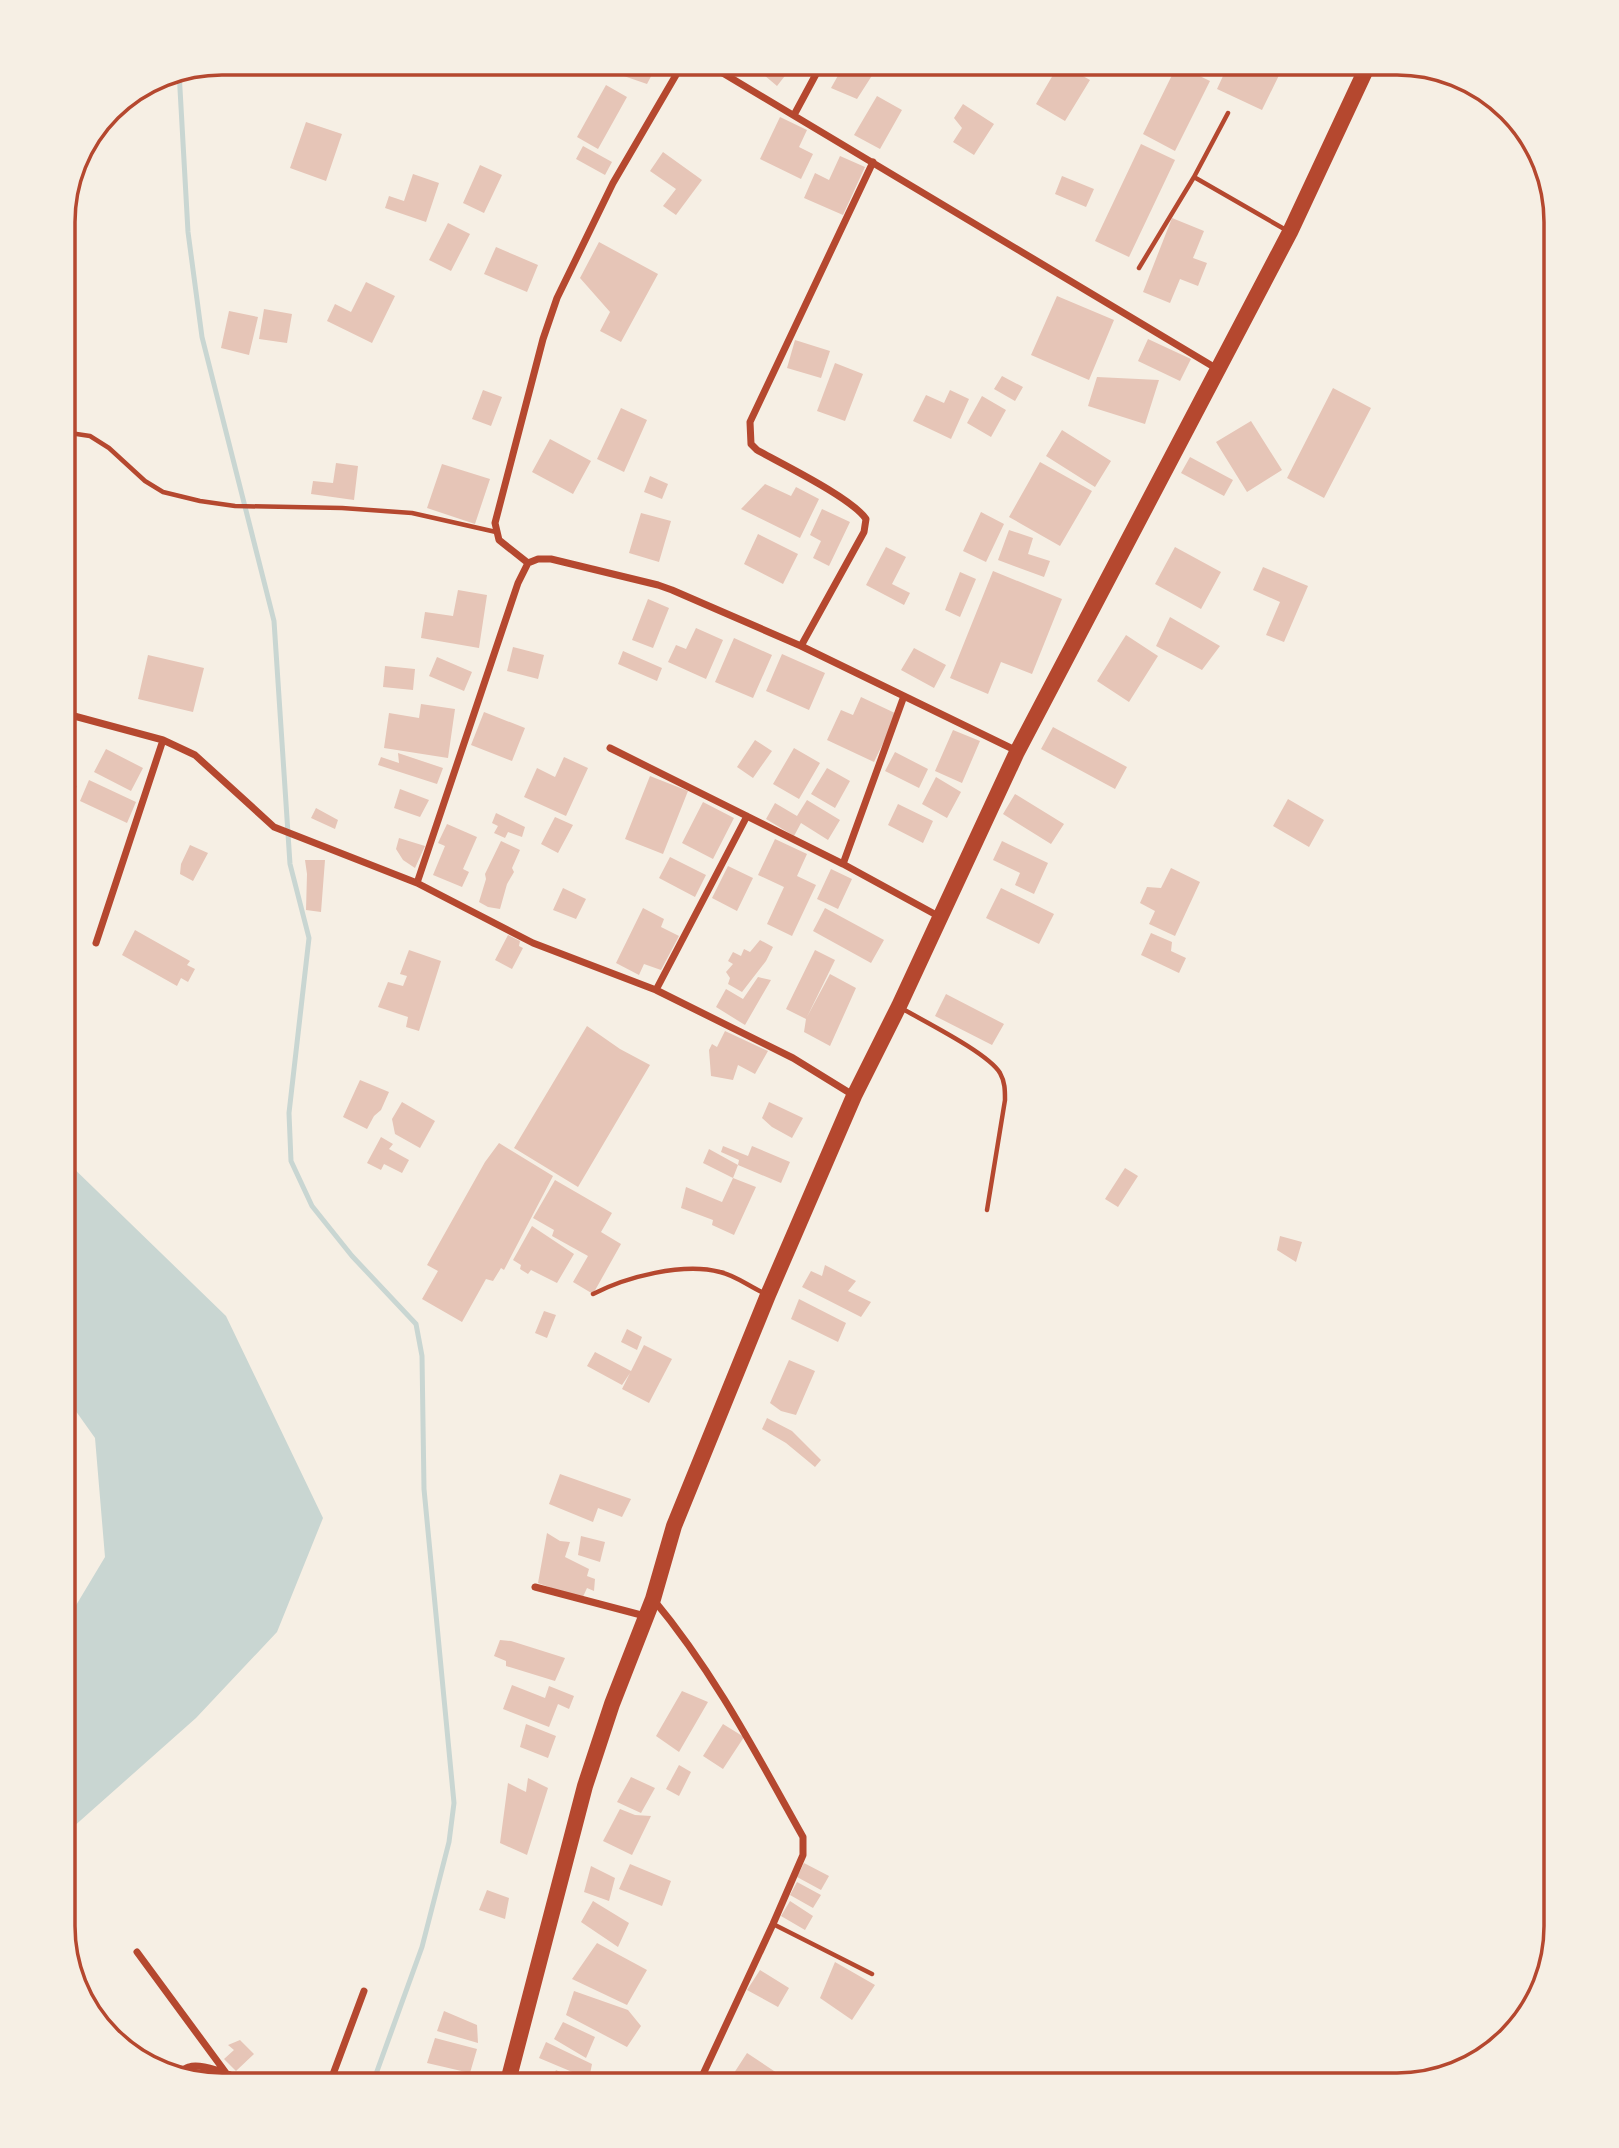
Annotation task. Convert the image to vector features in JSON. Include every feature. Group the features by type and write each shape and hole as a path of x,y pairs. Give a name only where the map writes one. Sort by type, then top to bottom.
{"highway":[{"path":"510,2073 585,1786 612,1704 653,1599 674,1526 768,1296 854,1096 899,1006 1017,752 1290,232 1363,76"}],"street":[{"path":"528,563 499,540 495,523 543,339 556,298 613,183 675,76"},
{"path":"728,76 1219,370"},
{"path":"794,115 815,76"},
{"path":"801,646 864,533 866,519 827,489 757,450 751,444 750,422 873,162"},
{"path":"417,883 518,583 528,563 538,559 551,559 657,584 801,646 1017,752"},
{"path":"843,864 904,696"},
{"path":"76,716 163,740 195,755 274,827 417,883 533,943 656,990 793,1058 854,1096"},
{"path":"96,943 163,740"},
{"path":"610,748 843,864 941,917"},
{"path":"656,990 747,816"},
{"path":"535,1587 646,1616"},
{"path":"653,1599 685,1637 729,1707 803,1837 803,1855 774,1924 704,2073"},
{"path":"137,1952 226,2073"},
{"path":"333,2073 364,1991"},
{"path":"187,2068 190,2066 226,2073"}],"lane":[{"path":"1139,268 1194,177 1228,113"},
{"path":"1194,177 1290,232"},
{"path":"76,434 90,436 145,481 163,492 200,501 235,506 342,508 412,513 496,533"},
{"path":"899,1006 986,1059 999,1071 1005,1084 1005,1100 987,1210"},
{"path":"593,1294 609,1286 681,1268 721,1272 768,1296"},
{"path":"774,1924 872,1974"}],"shaded area":[{"path":"75,1170 226,1316 323,1518 277,1632 196,1718 75,1825 75,1607 105,1557 95,1438 75,1410"}],"building":[{"path":"624,76 651,76 647,84"},
{"path":"765,76 785,76 777,86"},
{"path":"838,76 872,76 857,99 831,88"},
{"path":"1052,76 1083,76 1090,80 1065,121 1036,104"},
{"path":"1172,76 1200,76 1210,81 1175,151 1143,134"},
{"path":"1223,76 1279,76 1262,110 1217,89"},
{"path":"606,85 627,97 598,149 577,137"},
{"path":"877,96 902,110 880,149 854,135"},
{"path":"963,104 994,124 974,155 953,142 962,128 954,118"},
{"path":"780,117 807,130 799,147 813,154 801,179 760,159"},
{"path":"306,122 342,134 326,181 290,168"},
{"path":"1141,144 1175,160 1129,257 1095,241"},
{"path":"583,146 612,162 605,175 576,159"},
{"path":"663,152 702,180 676,215 663,206 676,189 650,171"},
{"path":"840,156 865,167 843,215 804,198 815,173 829,180"},
{"path":"480,165 502,175 484,213 463,203"},
{"path":"413,174 439,183 426,222 385,208 389,196 404,201"},
{"path":"1062,176 1094,189 1086,207 1055,194"},
{"path":"1172,218 1204,231 1193,258 1207,263 1198,286 1180,279 1170,303 1143,292"},
{"path":"448,223 470,234 451,271 429,260"},
{"path":"599,242 658,274 621,342 600,331 610,312 580,278"},
{"path":"496,247 538,265 527,292 484,274"},
{"path":"366,282 395,296 372,343 327,321 335,304 351,312"},
{"path":"1057,296 1114,320 1089,380 1031,355"},
{"path":"264,309 292,314 287,343 259,339"},
{"path":"229,311 258,317 249,355 221,348"},
{"path":"1148,339 1191,359 1180,381 1138,361"},
{"path":"795,340 830,351 821,378 787,368"},
{"path":"835,363 863,374 845,421 817,411"},
{"path":"1002,376 1023,387 1015,401 994,389"},
{"path":"1097,377 1159,380 1145,424 1088,406"},
{"path":"1333,388 1371,408 1324,498 1287,478"},
{"path":"483,390 502,397 491,426 472,419"},
{"path":"950,390 969,399 951,439 913,421 926,395 944,403"},
{"path":"982,396 1006,410 991,437 967,423"},
{"path":"621,408 647,420 624,472 597,459"},
{"path":"1251,421 1282,470 1247,492 1216,442"},
{"path":"1062,430 1111,461 1095,487 1046,456"},
{"path":"550,439 591,461 573,494 532,472"},
{"path":"1190,457 1233,480 1224,496 1181,473"},
{"path":"1040,462 1092,491 1060,546 1009,517"},
{"path":"336,463 358,466 354,500 311,494 313,481 333,483"},
{"path":"442,464 490,479 475,524 427,508"},
{"path":"650,476 668,484 662,499 644,492"},
{"path":"765,484 791,496 796,487 819,499 800,538 741,509"},
{"path":"822,509 850,522 829,566 813,558 821,541 810,535"},
{"path":"981,512 1004,524 986,562 963,551"},
{"path":"641,513 671,521 659,562 629,553"},
{"path":"1009,530 1033,538 1028,554 1050,561 1044,577 998,560"},
{"path":"758,534 798,554 783,584 744,564"},
{"path":"886,547 906,557 892,584 910,593 904,605 866,585"},
{"path":"1175,547 1221,572 1201,609 1155,584"},
{"path":"1263,567 1308,586 1284,642 1266,635 1280,602 1253,590"},
{"path":"993,571 1062,599 1032,674 1001,662 988,694 950,678"},
{"path":"960,572 976,579 960,617 945,610"},
{"path":"458,590 487,595 479,648 421,638 425,612 453,616"},
{"path":"648,599 669,608 653,648 632,640"},
{"path":"1170,617 1220,646 1202,670 1156,646"},
{"path":"696,628 723,640 706,679 668,662 676,645 686,649"},
{"path":"1126,635 1158,656 1129,702 1097,681"},
{"path":"734,638 772,655 753,698 715,682"},
{"path":"513,647 544,655 538,679 507,671"},
{"path":"914,648 946,665 934,688 901,670"},
{"path":"623,651 662,668 657,681 618,664"},
{"path":"782,654 825,673 809,710 766,691"},
{"path":"148,655 204,668 193,712 138,699"},
{"path":"437,657 472,672 464,691 429,676"},
{"path":"385,666 415,669 413,690 383,687"},
{"path":"861,697 897,714 874,762 827,740 841,710 853,715"},
{"path":"421,704 455,709 448,758 384,748 389,713 419,718"},
{"path":"484,712 525,728 512,761 471,745"},
{"path":"1053,727 1127,767 1115,789 1041,749"},
{"path":"953,730 980,741 962,783 935,771"},
{"path":"755,740 772,751 753,778 737,767"},
{"path":"794,748 820,763 799,799 773,784"},
{"path":"106,749 143,768 131,791 94,772"},
{"path":"895,752 928,769 919,788 885,771"},
{"path":"398,753 443,768 437,784 378,765 381,757 399,763"},
{"path":"564,757 588,768 566,816 524,797 537,768 555,777"},
{"path":"827,768 850,781 835,808 811,794"},
{"path":"650,776 688,791 663,854 625,839"},
{"path":"936,777 961,792 947,818 922,804"},
{"path":"89,780 136,802 127,823 80,801"},
{"path":"400,789 429,800 420,817 394,808"},
{"path":"1015,794 1064,824 1051,844 1003,814"},
{"path":"1288,799 1324,820 1309,847 1273,826"},
{"path":"807,800 840,820 828,840 801,823 794,836 766,819 775,803 797,816"},
{"path":"703,802 734,818 713,859 682,843"},
{"path":"898,804 933,821 923,843 888,825"},
{"path":"316,808 338,820 335,829 311,818"},
{"path":"496,813 525,827 522,837 508,832 505,838 494,833 498,826 492,823"},
{"path":"555,817 573,825 558,853 541,844"},
{"path":"447,824 477,837 463,869 469,872 462,887 433,875 445,846 438,843"},
{"path":"399,838 425,846 415,868 403,860 396,849"},
{"path":"775,839 807,854 797,876 816,885 792,936 767,924 784,887 758,875"},
{"path":"501,841 520,850 500,909 479,902 485,874"},
{"path":"1002,841 1048,863 1034,894 1015,885 1020,873 993,860"},
{"path":"190,845 208,853 193,881 180,874 181,864"},
{"path":"670,857 706,875 695,897 659,878"},
{"path":"305,860 325,860 321,912 306,910"},
{"path":"728,866 753,878 737,911 712,898"},
{"path":"1171,868 1200,882 1175,936 1149,924 1155,911 1140,903 1147,887 1161,888"},
{"path":"831,869 852,879 838,909 817,899"},
{"path":"563,888 586,899 576,919 553,910"},
{"path":"1001,888 1054,914 1039,944 986,918"},
{"path":"643,908 664,919 661,927 679,936 661,970 644,964 639,975 616,963"},
{"path":"825,908 884,940 871,963 813,931"},
{"path":"135,930 190,961 187,965 195,969 188,982 181,978 177,986 122,955"},
{"path":"1151,933 1172,942 1171,951 1186,958 1179,973 1141,955"},
{"path":"508,935 520,941 519,946 523,948 512,969 495,960"},
{"path":"760,940 773,947 766,961 742,992 728,984 730,978 726,972 733,964 728,961 733,952 741,956 744,949 750,952"},
{"path":"409,950 441,961 419,1031 406,1027 408,1017 378,1007 388,982 403,986 407,976 400,974"},
{"path":"815,950 835,960 807,1017 830,974 856,988 830,1046 804,1032 806,1019 786,1009"},
{"path":"758,977 771,980 745,1025 716,1007 726,989 743,999"},
{"path":"946,994 1004,1024 992,1045 935,1016"},
{"path":"587,1026 620,1049 650,1065 578,1187 514,1148"},
{"path":"725,1031 768,1051 755,1074 738,1065 733,1080 711,1076 709,1050 712,1044 717,1047"},
{"path":"360,1080 389,1092 381,1110 367,1129 343,1117"},
{"path":"402,1102 435,1121 420,1148 395,1134 392,1119"},
{"path":"769,1102 803,1118 792,1138 762,1118"},
{"path":"381,1137 393,1144 389,1149 409,1160 402,1173 384,1164 381,1170 367,1163"},
{"path":"499,1143 553,1176 504,1270 501,1268 493,1281 486,1279 462,1322 422,1299 438,1271 427,1265 485,1162"},
{"path":"723,1146 748,1156 752,1146 790,1162 781,1183 738,1165 739,1160 721,1152"},
{"path":"709,1149 738,1165 733,1178 703,1163"},
{"path":"1125,1168 1138,1176 1118,1207 1105,1199"},
{"path":"733,1178 756,1187 734,1235 712,1225 713,1220 681,1208 686,1187 722,1202"},
{"path":"555,1180 612,1213 601,1232 621,1244 593,1294 573,1282 588,1256 552,1236 554,1230 533,1218"},
{"path":"532,1226 574,1254 557,1283 531,1270 528,1274 513,1260"},
{"path":"1280,1236 1302,1242 1296,1262 1277,1250"},
{"path":"825,1265 856,1281 848,1291 871,1302 861,1317 802,1287 811,1271 822,1276"},
{"path":"799,1299 846,1323 838,1342 791,1319"},
{"path":"544,1311 556,1315 547,1338 535,1333"},
{"path":"627,1329 642,1337 637,1350 621,1342"},
{"path":"644,1345 672,1359 649,1403 622,1389 630,1373 622,1385 587,1366 595,1352 631,1371"},
{"path":"789,1360 815,1371 796,1415 781,1411 770,1403"},
{"path":"767,1418 792,1431 821,1460 815,1467 786,1443 762,1429"},
{"path":"560,1474 631,1499 622,1517 598,1508 593,1522 549,1504"},
{"path":"547,1533 560,1541 570,1542 565,1557 589,1569 587,1576 595,1579 594,1591 587,1588 582,1599 538,1583"},
{"path":"581,1536 605,1542 600,1562 578,1555"},
{"path":"500,1640 565,1658 555,1681 506,1666 506,1661 494,1656"},
{"path":"512,1685 545,1698 549,1686 574,1696 569,1709 558,1704 549,1727 503,1709"},
{"path":"682,1691 708,1702 679,1752 656,1736"},
{"path":"526,1724 556,1736 548,1758 520,1747"},
{"path":"723,1724 744,1737 723,1769 703,1756"},
{"path":"679,1765 691,1772 679,1796 666,1789"},
{"path":"631,1777 655,1788 641,1813 617,1802"},
{"path":"528,1778 548,1788 527,1855 500,1843 508,1783 526,1792"},
{"path":"620,1809 635,1815 651,1816 632,1855 603,1841"},
{"path":"804,1863 829,1876 821,1890 797,1877"},
{"path":"630,1864 671,1881 662,1906 619,1889"},
{"path":"591,1866 615,1878 609,1901 584,1892"},
{"path":"797,1882 821,1895 813,1908 790,1895"},
{"path":"487,1890 509,1898 505,1919 479,1910"},
{"path":"593,1901 629,1923 618,1947 581,1922"},
{"path":"790,1901 813,1916 805,1930 781,1916"},
{"path":"597,1943 647,1970 627,2005 572,1979"},
{"path":"835,1962 875,1985 852,2020 820,1998"},
{"path":"760,1970 789,1988 778,2007 747,1990"},
{"path":"574,1991 628,2010 641,2026 627,2047 566,2015"},
{"path":"444,2011 477,2025 478,2043 437,2031"},
{"path":"563,2022 595,2037 586,2058 554,2039"},
{"path":"435,2038 477,2049 470,2073 427,2063"},
{"path":"240,2040 254,2054 236,2071 224,2059 234,2050 228,2045"},
{"path":"546,2042 592,2064 590,2073 575,2073 539,2058"},
{"path":"747,2053 777,2073 734,2073"}],"waterway":[{"path":"180,81 188,232 202,337 274,621 290,864 309,938 289,1113 291,1161 312,1206 352,1256 416,1324 422,1356 424,1489 454,1803 449,1842 422,1947 376,2073"}]}
